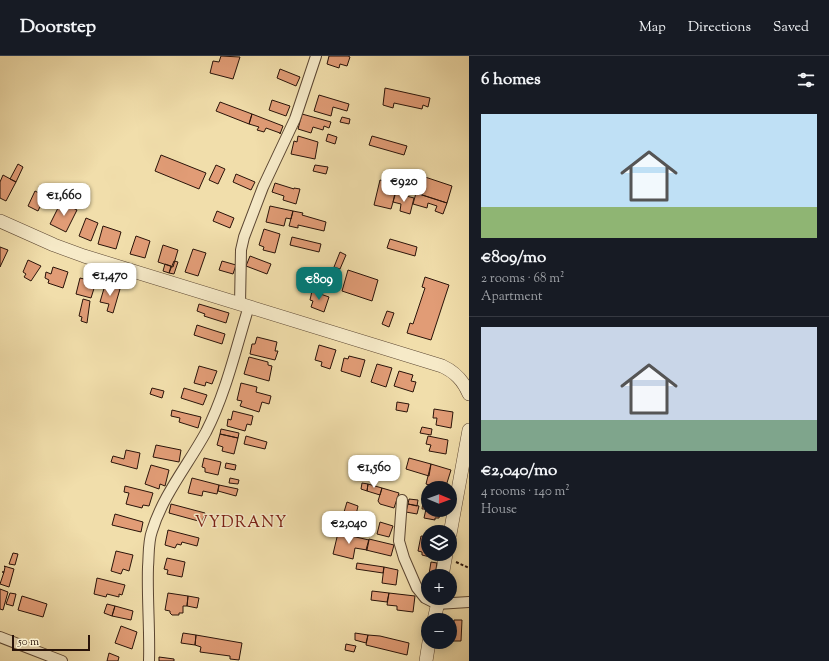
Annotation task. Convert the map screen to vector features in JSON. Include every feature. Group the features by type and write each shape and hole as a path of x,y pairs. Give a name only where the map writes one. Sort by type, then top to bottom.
{"street":[{"path":"149,661 148,584 149,548 152,532 165,500 198,446 212,420 222,395 245,305 241,255 244,236 263,187 295,119 316,56"},
{"path":"0,221 54,246 84,256 442,366 452,370 460,378 469,394"},
{"path":"452,525 469,430"},
{"path":"402,500 399,542 404,558 421,594"},
{"path":"457,602 469,602"},
{"path":"0,637 62,661"},
{"path":"426,661 428,649"}],"path":[{"path":"456,561 469,568"}],"building":[{"path":"221,56 240,57 233,79 210,73 213,61 219,62"},
{"path":"329,56 350,57 347,66 340,64 339,68 327,64"},
{"path":"280,69 300,77 296,86 277,78"},
{"path":"385,88 430,98 428,107 423,105 422,109 394,103 393,108 383,105"},
{"path":"319,95 349,104 347,111 333,107 331,116 314,111"},
{"path":"272,100 290,106 286,116 269,110"},
{"path":"220,102 252,114 249,124 216,111"},
{"path":"252,114 283,126 280,134 266,128 264,132 257,130 259,127 249,124"},
{"path":"302,114 331,122 329,128 324,126 323,130 313,127 311,133 298,129"},
{"path":"342,117 350,119 349,124 340,122"},
{"path":"328,134 337,137 335,144 326,141"},
{"path":"298,136 318,142 315,159 291,154 294,141 297,142"},
{"path":"372,136 407,146 404,155 369,145"},
{"path":"161,155 206,173 199,189 155,171"},
{"path":"18,164 23,167 16,182 10,179"},
{"path":"216,165 225,169 218,184 209,180"},
{"path":"315,165 328,167 326,174 313,171"},
{"path":"236,174 255,182 251,190 233,182"},
{"path":"3,175 16,182 6,201 0,198 0,182"},
{"path":"422,176 452,186 447,203 416,193"},
{"path":"380,180 398,185 391,209 374,205"},
{"path":"275,183 294,189 300,189 296,204 283,200 284,196 272,192"},
{"path":"35,191 45,196 38,211 28,206"},
{"path":"395,193 414,198 410,214 400,211 401,204 393,202"},
{"path":"416,193 447,203 443,214 435,211 437,206 428,203 427,208 413,204"},
{"path":"61,202 77,210 66,232 50,224"},
{"path":"270,206 293,211 291,219 286,218 284,226 266,222"},
{"path":"217,211 234,218 230,228 213,221"},
{"path":"293,211 303,213 302,215 326,222 324,231 298,225 298,228 289,226"},
{"path":"86,218 98,223 91,241 79,236"},
{"path":"103,226 121,232 116,249 98,244"},
{"path":"264,229 280,234 275,253 263,250 264,247 259,245"},
{"path":"136,236 150,241 145,258 130,254"},
{"path":"292,237 321,244 319,252 290,245"},
{"path":"390,239 417,247 415,256 387,248"},
{"path":"163,245 178,250 173,267 158,262"},
{"path":"0,247 8,250 0,267"},
{"path":"193,249 206,253 198,276 185,272"},
{"path":"340,252 346,255 340,269 334,267"},
{"path":"250,256 271,264 267,274 246,266"},
{"path":"28,260 41,266 31,281 24,277 26,274 23,272"},
{"path":"174,261 178,262 174,274 169,273"},
{"path":"222,261 236,265 233,274 219,270"},
{"path":"165,264 171,266 169,273 163,271"},
{"path":"53,267 68,272 63,288 48,283 49,280 45,278 46,272 51,274"},
{"path":"348,270 378,280 372,301 342,291"},
{"path":"425,277 449,285 431,340 407,333 410,323 413,324 425,288 422,287"},
{"path":"80,278 96,282 91,298 76,294"},
{"path":"105,285 120,289 113,313 107,311 109,304 100,302"},
{"path":"312,291 329,297 324,312 311,307 313,301 310,300"},
{"path":"83,299 90,301 87,323 81,321 82,317 79,316"},
{"path":"199,304 229,313 226,323 204,316 205,314 197,311"},
{"path":"387,311 394,313 389,327 382,324"},
{"path":"197,325 225,334 222,344 194,335"},
{"path":"257,337 277,342 275,351 278,351 275,360 250,354 252,344 255,344"},
{"path":"319,345 336,350 330,369 321,366 322,362 315,360"},
{"path":"349,356 365,360 360,377 341,371 344,358 348,359"},
{"path":"249,357 268,362 268,365 272,366 269,381 244,374"},
{"path":"377,364 392,368 386,387 371,382"},
{"path":"199,366 217,371 212,384 206,382 205,386 194,383"},
{"path":"399,371 413,375 411,381 416,382 413,392 394,386"},
{"path":"241,383 257,387 256,392 271,396 269,404 262,402 259,412 240,406 242,401 237,400"},
{"path":"152,388 164,391 162,398 150,394"},
{"path":"184,388 207,395 203,405 181,398"},
{"path":"397,402 409,404 407,412 396,410"},
{"path":"434,409 453,412 451,428 436,425 437,418 433,418"},
{"path":"172,410 201,417 198,428 179,422 180,418 171,416"},
{"path":"233,411 253,416 251,425 247,424 245,431 227,426 228,419 231,420"},
{"path":"422,427 432,429 431,435 420,433"},
{"path":"221,429 239,433 238,438 220,434"},
{"path":"220,434 238,438 234,454 222,451 223,447 217,445"},
{"path":"246,436 267,442 265,449 244,444"},
{"path":"428,436 448,440 446,454 429,451 431,445 426,444"},
{"path":"156,445 181,450 179,462 153,457"},
{"path":"126,450 140,453 137,469 111,462 113,456 124,459"},
{"path":"204,458 221,462 218,475 205,472 205,468 202,467"},
{"path":"409,458 431,464 429,476 406,469"},
{"path":"226,463 236,465 235,470 225,468"},
{"path":"431,464 451,470 448,481 427,481"},
{"path":"151,465 169,470 165,486 160,484 159,489 145,484"},
{"path":"192,478 219,485 217,494 203,491 202,496 188,493"},
{"path":"230,478 239,480 238,484 229,483"},
{"path":"362,483 368,484 367,491 361,489"},
{"path":"368,484 382,488 380,495 367,491"},
{"path":"219,485 238,489 236,496 218,491"},
{"path":"125,486 153,493 149,506 143,505 142,508 126,504 129,493 124,492"},
{"path":"382,488 399,493 394,508 380,504 378,501"},
{"path":"409,499 418,500 417,506 408,504"},
{"path":"347,502 358,506 356,515 344,512"},
{"path":"171,504 205,513 202,522 169,513"},
{"path":"408,504 419,506 417,514 406,512"},
{"path":"115,514 143,522 141,532 112,525"},
{"path":"439,517 435,518 435,520 424,518"},
{"path":"380,522 393,526 389,537 377,534"},
{"path":"168,530 199,538 197,546 182,542 181,545 177,544 175,548 165,545"},
{"path":"338,533 369,540 367,550 355,548 353,559 333,554"},
{"path":"421,536 421,552 418,551"},
{"path":"369,539 394,545 391,556 366,550"},
{"path":"116,551 133,555 129,571 123,569 121,574 111,571"},
{"path":"13,553 18,554 15,565 9,564"},
{"path":"167,558 185,562 182,577 167,574 168,570 164,569"},
{"path":"431,562 437,563 436,569 430,569"},
{"path":"357,563 384,567 383,573 356,569"},
{"path":"4,566 14,569 9,587 0,584 4,572"},
{"path":"384,567 398,570 396,585 382,583"},
{"path":"97,578 125,585 122,595 119,594 119,597 107,594 106,597 94,594"},
{"path":"0,589 8,592 3,610 0,609"},
{"path":"372,591 389,593 387,602 371,600"},
{"path":"10,593 16,594 13,606 6,604"},
{"path":"168,593 188,596 187,606 183,606 183,613 179,613 179,615 172,615 170,611 165,610"},
{"path":"389,593 415,596 413,612 397,610 397,606 387,605"},
{"path":"22,596 47,604 43,617 18,610"},
{"path":"188,596 199,598 197,608 187,606"},
{"path":"107,604 115,606 112,616 104,613"},
{"path":"115,606 133,611 131,620 112,616"},
{"path":"457,620 462,620 461,641 457,641"},
{"path":"121,626 137,632 132,649 115,643"},
{"path":"183,633 196,635 195,645 181,643"},
{"path":"355,633 368,635 366,643 355,640"},
{"path":"196,635 242,643 239,660 230,659 230,656 200,652 201,647 195,645"},
{"path":"368,635 380,636 409,643 407,655 366,645"},
{"path":"346,644 356,646 354,652 345,650"},
{"path":"109,653 119,657 118,661 107,661"},
{"path":"159,657 174,659 174,661 159,661"}],"district":[{"name":"VYDRANY","path":"241,521"}]}
